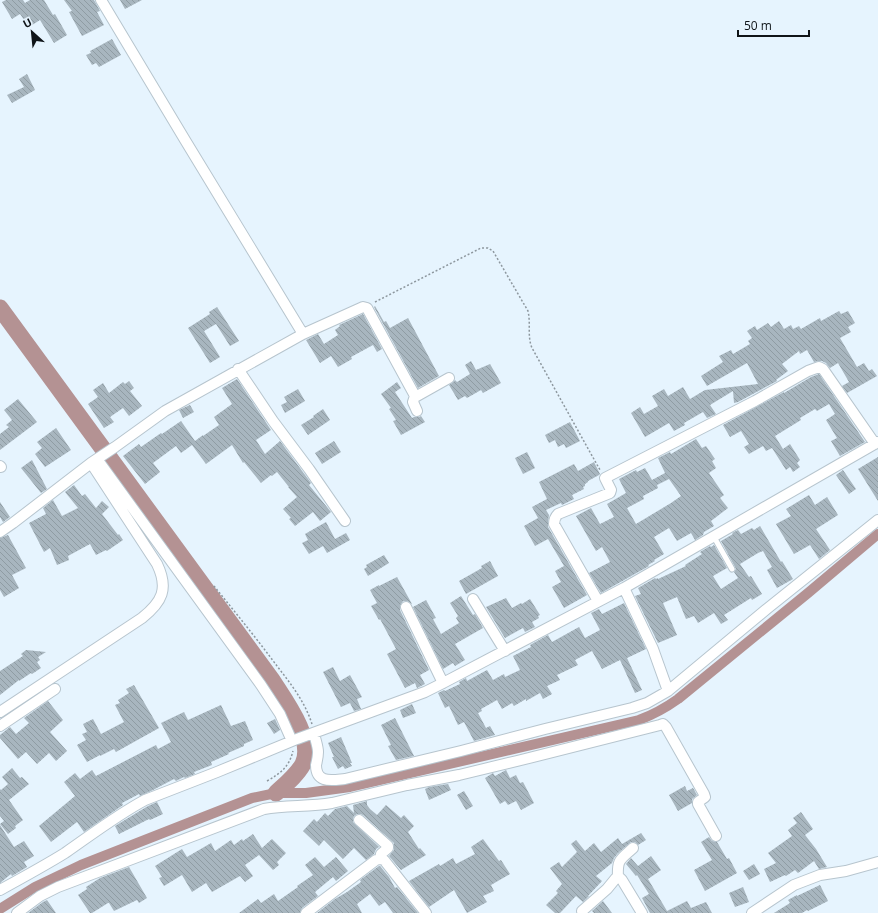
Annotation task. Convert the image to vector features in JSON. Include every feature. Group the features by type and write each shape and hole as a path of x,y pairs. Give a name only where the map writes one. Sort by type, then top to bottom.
{"street":[{"path":"101,0 303,334"},
{"path":"0,532 97,459 165,411 303,334 363,307 367,308 414,394 415,396 413,402 416,411"},
{"path":"0,890 47,864 137,805 295,740 425,692 443,683 624,588 876,443 823,369 819,366 755,401 605,478 611,490 610,493 558,514 555,517 554,524 598,601"},
{"path":"238,369 273,421 345,521"},
{"path":"415,396 449,378"},
{"path":"0,712 142,618 152,610 162,595 163,582 161,572 97,459"},
{"path":"97,459 261,685 295,740"},
{"path":"311,734 318,754 316,767 320,776 329,781 345,779 461,751 647,703 668,691 768,608 878,520"},
{"path":"624,588 653,649 668,691"},
{"path":"473,600 505,651"},
{"path":"406,607 443,683"},
{"path":"0,726 55,689"},
{"path":"17,913 40,896 58,887 264,809 332,803 407,785 459,775 663,724 704,794 705,797 698,802 698,804 716,836"},
{"path":"359,820 388,846 388,848 381,854 380,859"},
{"path":"618,878 618,863 633,848"},
{"path":"306,913 376,860 380,859 384,860 426,913"},
{"path":"752,913 794,885 820,875 846,871 878,862"},
{"path":"582,911 607,889 616,878 618,878"},
{"path":"618,878 622,880 642,913"}],"lane":[{"path":"714,537 732,569"}],"path":[{"path":"365,307 481,248 488,248 493,251 528,311 530,317 529,338 532,348 605,478"},
{"path":"214,586 268,653 293,687 308,711 312,723 311,734"},
{"path":"267,781 279,774 286,766 294,751 295,740"}],"building":[{"path":"6,0 23,0 25,3 30,0 44,0 53,15 55,14 67,35 54,43 40,20 29,27 20,14 12,19 2,2"},
{"path":"64,0 94,0 100,11 97,12 104,25 82,36 69,12 72,11"},
{"path":"120,0 142,0 125,9"},
{"path":"112,39 121,55 99,67 96,63 92,65 86,55 91,53 90,51"},
{"path":"27,74 35,90 12,103 7,95 24,87 19,79"},
{"path":"375,306 384,322 386,321 390,328 408,318 439,376 418,388 374,307"},
{"path":"217,307 239,341 230,346 216,324 204,331 220,357 210,363 188,328 210,314 209,312"},
{"path":"839,311 841,314 848,311 855,323 848,327 851,332 840,338 857,367 864,363 869,371 872,369 877,376 847,393 842,386 849,382 838,363 830,368 822,361 814,362 807,350 800,354 799,351 782,364 788,371 776,380 777,381 734,403 733,391 710,405 716,414 707,418 703,412 684,423 685,425 674,431 669,423 645,437 631,413 640,407 644,414 658,406 652,396 664,389 668,396 683,387 690,399 705,390 758,384 747,363 707,386 701,376 723,362 719,356 731,350 733,354 750,344 748,341 752,338 747,331 755,326 757,330 768,323 771,327 779,321 784,329 791,325 793,329 799,326 801,329 820,318 821,321"},
{"path":"363,314 382,349 377,352 373,345 351,357 352,359 338,367 331,356 320,363 306,340 318,334 324,344 338,335 335,330 340,326 339,325"},
{"path":"471,361 476,370 490,364 501,383 483,393 481,390 467,398 465,396 458,400 449,385 455,380 457,382 470,374 465,365"},
{"path":"819,374 865,442 840,456 831,441 837,438 826,420 835,414 829,404 817,411 815,409 800,418 801,420 775,436 783,449 790,444 800,460 797,463 800,467 793,472 790,467 786,470 772,448 766,451 763,446 749,454 744,447 749,444 741,431 730,437 723,425"},
{"path":"237,379 271,430 256,440 265,454 280,441 311,483 309,485 331,512 320,521 313,512 295,526 289,519 291,518 283,509 297,497 277,472 261,483 244,462 243,463 232,445 206,464 192,445 181,453 176,446 153,463 160,472 145,484 123,456 139,444 141,447 181,421 195,441 203,436 219,425 214,417 232,404 222,388"},
{"path":"129,381 134,388 130,391 142,406 129,416 123,408 110,417 114,422 104,428 88,404 98,397 93,390 103,383 109,393 123,382 125,384"},
{"path":"397,382 401,388 395,392 412,418 421,416 425,422 401,435 393,421 396,420 389,409 391,408 381,394"},
{"path":"298,389 305,401 285,413 281,405 287,402 284,397"},
{"path":"18,399 37,422 0,450 0,434 9,427 6,425 12,420 4,410"},
{"path":"190,405 194,412 183,418 179,410"},
{"path":"323,409 330,420 308,435 301,425"},
{"path":"570,422 580,441 566,448 564,444 558,447 555,440 549,443 545,435"},
{"path":"56,428 71,450 45,467 35,454 42,448 37,442"},
{"path":"696,439 702,448 706,446 715,459 712,461 716,468 709,473 724,495 720,498 728,508 711,521 714,526 695,540 691,533 677,541 669,528 654,537 664,554 654,560 655,561 648,565 649,566 601,593 589,573 610,562 602,547 596,551 576,516 591,508 600,524 614,517 607,504 626,493 619,479 636,470 637,472 645,468 652,480 665,473 658,458 670,452 671,454","holes":["669,479 681,496 636,524 627,508 644,499 643,496 658,488 657,485"]},
{"path":"334,441 341,452 322,464 315,453"},
{"path":"527,452 535,468 523,474 515,458"},
{"path":"878,457 878,501 858,469"},
{"path":"32,460 47,489 41,493 21,468"},
{"path":"594,462 600,474 599,475 588,481 583,487 584,489 572,495 574,499 546,510 549,515 548,527 587,595 564,608 552,587 561,582 555,571 564,566 548,539 535,546 524,526 538,518 532,507 547,499 539,482 574,464 578,471"},
{"path":"843,470 856,489 849,494 836,475"},
{"path":"74,485 82,496 85,494 96,508 102,501 109,507 102,514 123,540 107,551 106,550 96,555 90,544 68,556 69,560 57,565 50,548 44,552 29,523 46,514 43,508 53,500 62,516 78,508 65,492"},
{"path":"809,495 815,505 827,497 838,515 816,529 830,550 819,559 810,545 794,554 776,524 791,516 786,509"},
{"path":"0,502 10,517 3,522 0,517"},
{"path":"326,522 335,539 346,533 350,540 327,553 323,546 309,554 302,543 308,540 305,534"},
{"path":"760,526 781,562 782,561 793,579 777,588 767,570 772,567 763,551 758,553 740,564 749,577 751,576 762,594 752,600 751,598 724,615 728,620 721,624 714,613 698,623 694,616 686,619 677,597 663,603 677,635 658,643 635,596 641,594 638,588 655,578 658,579 686,566 685,565 702,554 700,552 714,545 727,568 713,576 721,589 738,578 734,572 736,569 721,541 738,530 741,534 752,528 754,530"},
{"path":"8,535 26,568 12,575 19,588 4,597 0,590 0,538"},
{"path":"384,555 389,563 368,576 364,569 367,567 366,565"},
{"path":"490,561 498,576 466,594 459,581 482,568 481,566"},
{"path":"397,577 412,604 407,601 403,601 400,606 400,610 429,670 420,675 425,684 417,688 415,683 405,688 387,654 396,649 380,619 379,620 371,606 377,603 370,590"},
{"path":"461,596 473,615 475,614 483,628 455,644 465,660 455,666 453,663 443,669 412,605 413,607 426,600 436,618 433,619 441,634 459,623 456,618 458,616 450,603"},
{"path":"506,598 512,608 530,599 540,615 538,616 539,618 532,622 535,627 525,632 523,628 505,638 486,607"},
{"path":"624,603 646,649 627,658 642,690 635,693 620,660 602,669 592,651 575,660 578,665 557,675 560,680 547,686 552,694 543,699 540,693 514,706 512,703 502,709 497,700 481,709 482,711 478,713 486,728 490,726 495,735 474,741 464,722 458,725 449,706 445,708 438,693 460,684 459,682 466,678 467,681 487,670 493,680 504,674 505,677 520,670 513,656 531,647 530,645 548,635 552,642 579,627 585,638 600,630 591,613 599,609 602,614"},
{"path":"26,650 46,652 38,657 40,660 37,662 41,668 19,680 0,695 0,671 23,656 21,654"},
{"path":"333,667 340,681 350,675 362,697 357,699 361,709 354,711 350,703 341,707 323,672"},
{"path":"134,685 159,728 116,752 114,749 87,762 77,745 86,740 82,734 87,732 83,724 93,719 101,734 124,722 115,705 120,703 118,700 129,693 126,689"},
{"path":"48,701 63,720 50,732 67,751 56,761 49,753 37,764 26,752 18,759 0,738 0,735 10,727 16,734 29,723 24,718"},
{"path":"412,704 416,713 403,718 400,710"},
{"path":"221,705 231,726 245,721 253,740 228,753 229,754 211,762 212,765 194,772 195,774 176,781 174,779 122,803 123,805 84,832 77,822 51,842 39,826 75,796 64,782 75,773 80,779 92,770 96,776 156,745 158,749 171,742 161,723 184,712 188,720"},
{"path":"395,718 414,756 396,760 388,746 391,745 381,725"},
{"path":"275,719 280,730 274,734 267,723"},
{"path":"341,737 352,763 350,763 352,766 345,769 343,766 338,769 332,757 334,757 328,743"},
{"path":"12,768 20,778 22,777 29,784 9,800 23,820 8,834 0,824 4,821 0,816 0,789 1,790 8,784 2,777"},
{"path":"506,770 510,778 516,775 520,783 523,782 534,803 521,810 516,801 508,805 505,801 500,804 485,778 493,773 495,776"},
{"path":"448,784 451,790 429,800 425,789"},
{"path":"685,786 687,791 693,788 697,795 692,799 692,803 678,811 669,795"},
{"path":"464,791 473,806 466,810 457,795"},
{"path":"367,801 367,805 377,815 386,805 401,818 404,815 414,826 408,832 419,849 420,848 426,855 401,870 389,856 394,850 394,843 360,814 354,816 353,822 379,847 376,849 374,854 366,860 354,848 343,859 324,840 319,846 303,831 314,819 317,822 325,813 328,816 335,809 347,806 354,813 353,805"},
{"path":"157,802 163,814 150,820 149,819 119,834 115,826"},
{"path":"801,812 813,829 805,835 827,867 819,869 814,861 798,873 795,870 786,876 785,875 770,882 764,869 776,863 768,853 792,836 788,830 797,823 793,818"},
{"path":"0,825 14,847 24,841 34,856 24,862 27,867 12,876 11,874 0,883"},
{"path":"641,833 646,840 638,845 635,842 631,842 618,853 612,863 596,876 602,881 583,902 576,896 560,913 555,913 546,905 558,893 556,891 562,884 550,868 559,862 562,867 577,852 571,844 576,840 585,851 594,843 601,852 618,838 622,844"},
{"path":"253,834 262,848 272,839 286,853 277,862 279,865 273,870 259,855 245,865 253,876 245,882 240,876 212,892 206,883 192,892 182,875 164,886 159,878 162,877 155,866 182,849 187,857 211,843 215,851 231,840 234,845"},
{"path":"709,837 712,841 717,842 727,859 729,858 737,873 705,891 694,870 712,860 701,842"},
{"path":"483,839 499,861 501,860 510,874 491,885 494,891 483,896 487,902 467,913 454,890 429,907 409,881 453,858 456,864 475,854 471,847"},
{"path":"651,856 661,870 648,879 667,911 687,901 691,908 706,902 712,913 650,913 642,898 649,894 637,875 636,876 626,864 631,858 638,866"},
{"path":"315,857 324,867 336,857 348,871 336,881 333,877 315,892 318,896 302,908 300,913 239,913 258,899 261,903 274,894 278,901 298,887 297,886 313,875 305,865"},
{"path":"754,864 760,874 749,880 743,871"},
{"path":"379,866 389,877 395,888 397,887 418,913 393,913 385,902 379,906 370,894 357,904 362,913 317,913 361,882 360,880"},
{"path":"129,867 147,898 139,903 137,900 114,911 108,903 90,913 78,895 87,889 86,887 100,878"},
{"path":"820,885 828,901 802,913 774,913 790,903 788,900"},
{"path":"743,887 749,902 735,907 729,893"},
{"path":"47,900 56,913 28,913 43,902"},
{"path":"603,901 612,913 594,913 592,911"}],"waterway":[{"path":"0,308 272,680 290,709 302,732 306,754 303,764 298,772 276,793"},
{"path":"0,909 35,887 81,865 252,798 276,793 306,793 350,787 639,720 650,716 678,699 878,534"}]}
